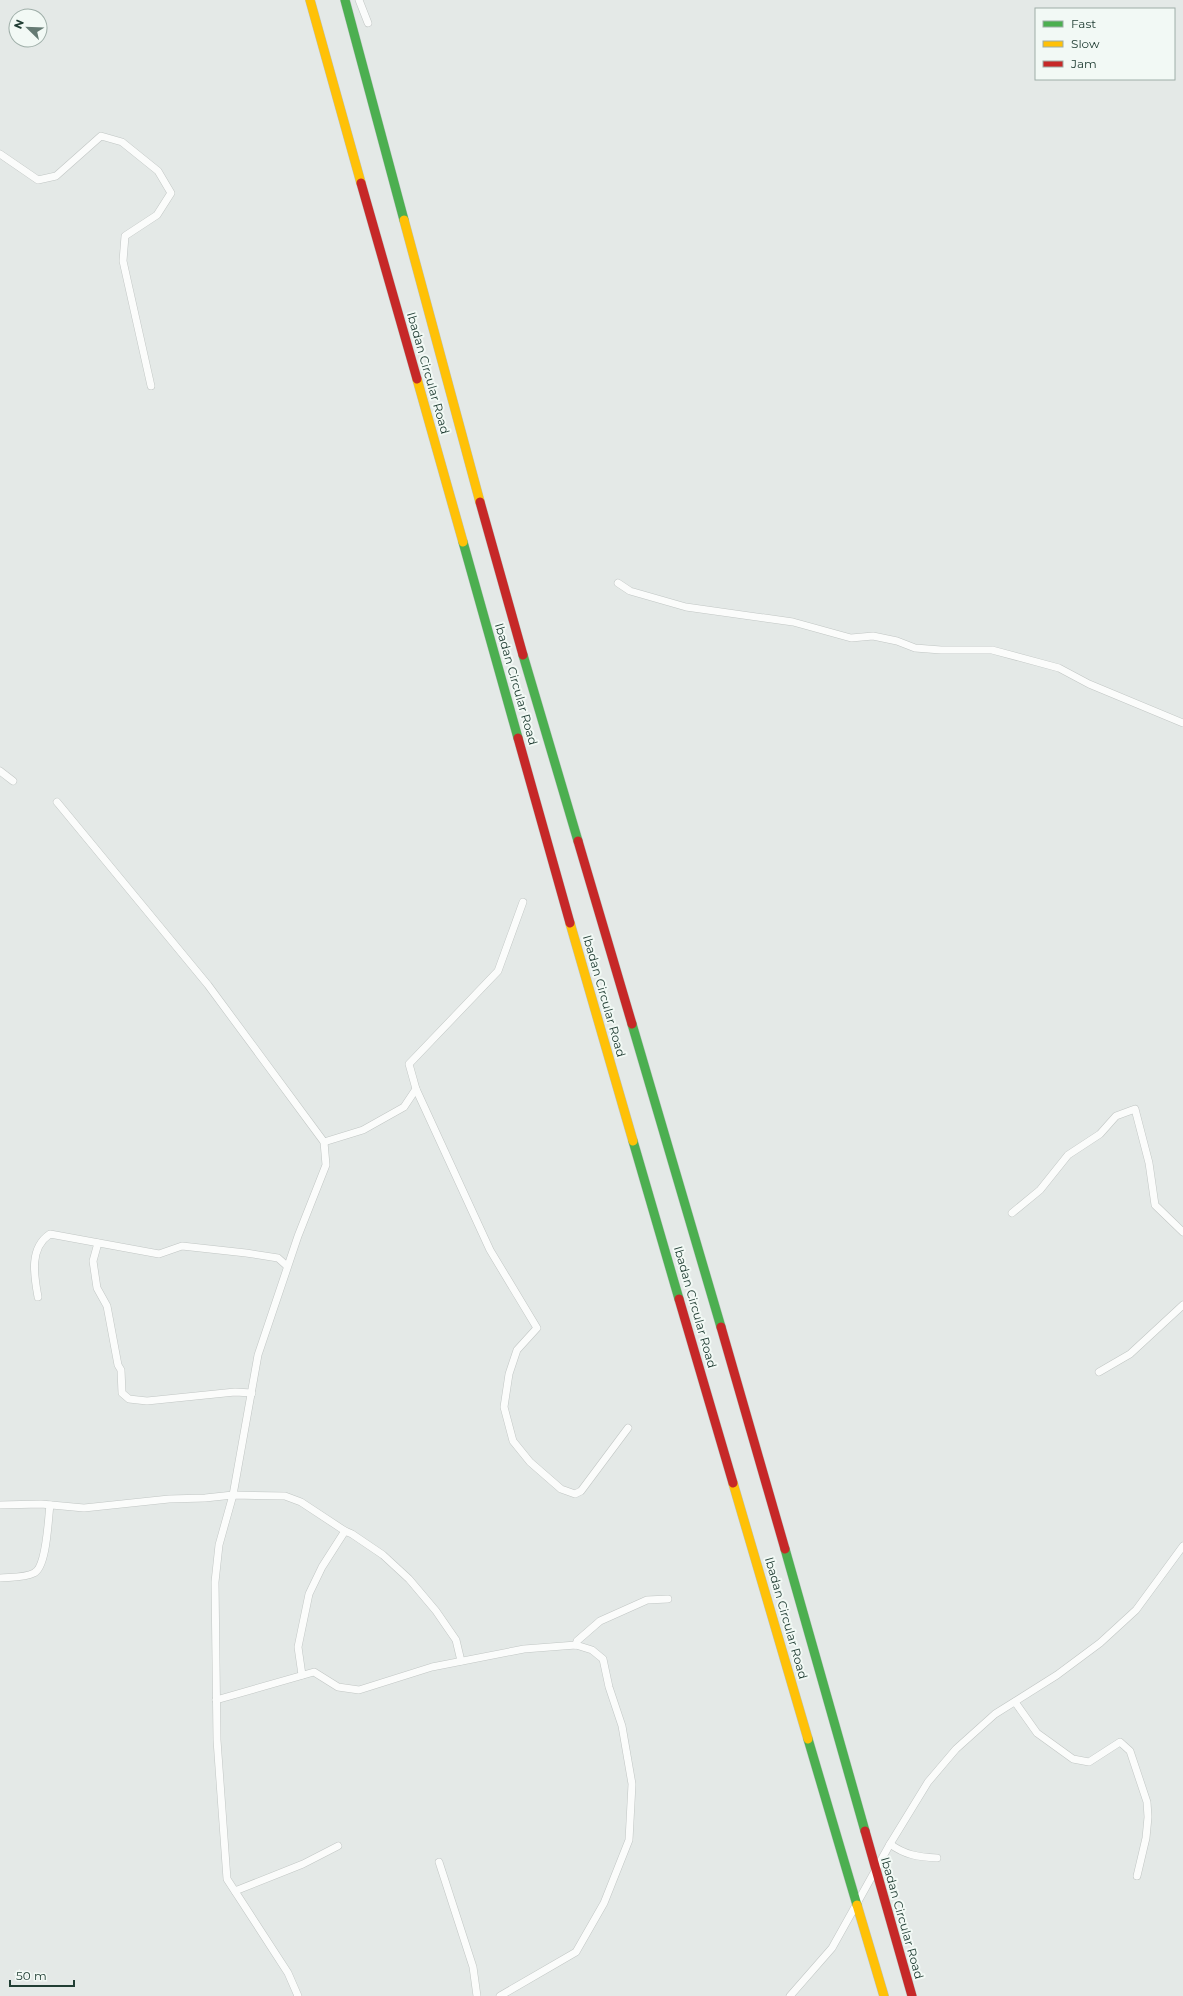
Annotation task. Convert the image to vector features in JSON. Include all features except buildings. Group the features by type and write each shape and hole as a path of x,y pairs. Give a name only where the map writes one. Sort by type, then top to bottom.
{"highway":[{"name":"Ibadan Circular Road","path":"310,0 595,1012 884,1996"},
{"name":"Ibadan Circular Road","path":"345,0 500,576 732,1362 912,1996"}],"street":[{"path":"359,0 368,23"},
{"path":"0,154 38,180 56,176 101,136 122,142 158,170 171,193 157,216 125,236 123,261 151,386"},
{"path":"618,583 630,591 686,607 793,622 851,638 873,636 897,641 915,648 941,650 992,650 1059,668 1089,684 1183,724"},
{"path":"0,771 13,781"},
{"path":"57,802 208,985 324,1142 326,1165 287,1266 258,1355 233,1495 219,1544 215,1582 217,1740 227,1879 288,1973 298,1996"},
{"path":"523,902 498,971 409,1064 416,1089 490,1250 537,1328 517,1350 509,1374 504,1407 513,1441 530,1462 561,1489 575,1494 581,1491 628,1428"},
{"path":"324,1142 363,1130 404,1107 416,1089"},
{"path":"1012,1213 1040,1190 1068,1155 1100,1134 1116,1116 1135,1109 1149,1163 1155,1205 1183,1232"},
{"path":"38,1297 34,1273 35,1257 43,1238 50,1234 159,1254 182,1246 206,1248 278,1258 287,1266"},
{"path":"98,1243 93,1260 97,1288 107,1306 118,1365 121,1370 122,1393 129,1399 147,1401 236,1392 252,1393"},
{"path":"1099,1372 1130,1354 1183,1305"},
{"path":"0,1505 50,1505 84,1508 154,1500 205,1498 233,1495 284,1496 301,1502 352,1534 383,1555 409,1579 436,1611 456,1640 462,1661"},
{"path":"0,1578 34,1573 40,1569 44,1559 50,1505"},
{"path":"302,1675 298,1646 309,1594 322,1567 345,1531"},
{"path":"790,1996 832,1948 890,1844 928,1782 956,1748 995,1714 1057,1675 1110,1634 1136,1610 1183,1546"},
{"path":"576,1645 577,1641 600,1622 647,1600 668,1599"},
{"path":"216,1700 314,1672 338,1687 359,1690 432,1667 524,1648 576,1645 592,1650 603,1659 622,1726 632,1784 629,1840 604,1903 576,1952 500,1996"},
{"path":"1015,1702 1037,1733 1073,1759 1089,1762 1120,1742 1130,1751 1147,1802 1148,1817 1146,1838 1137,1876"},
{"path":"890,1844 900,1851 912,1856 937,1858"},
{"path":"235,1891 304,1864 338,1846"},
{"path":"439,1862 473,1967 477,1996"}],"traffic: fast":[{"path":"345,0 404,220"},
{"path":"463,542 518,738"},
{"path":"523,655 578,841"},
{"path":"632,1024 721,1327"},
{"path":"633,1141 679,1299"},
{"path":"785,1549 865,1831"},
{"path":"808,1739 857,1905"}],"traffic: slow":[{"path":"310,0 361,183"},
{"path":"404,220 480,502"},
{"path":"417,379 463,542"},
{"path":"570,923 633,1141"},
{"path":"733,1483 808,1739"},
{"path":"857,1905 884,1996"}],"traffic: jam":[{"path":"361,183 417,379"},
{"path":"480,502 523,655"},
{"path":"518,738 570,923"},
{"path":"578,841 632,1024"},
{"path":"679,1299 733,1483"},
{"path":"721,1327 785,1549"},
{"path":"865,1831 912,1996"}]}
